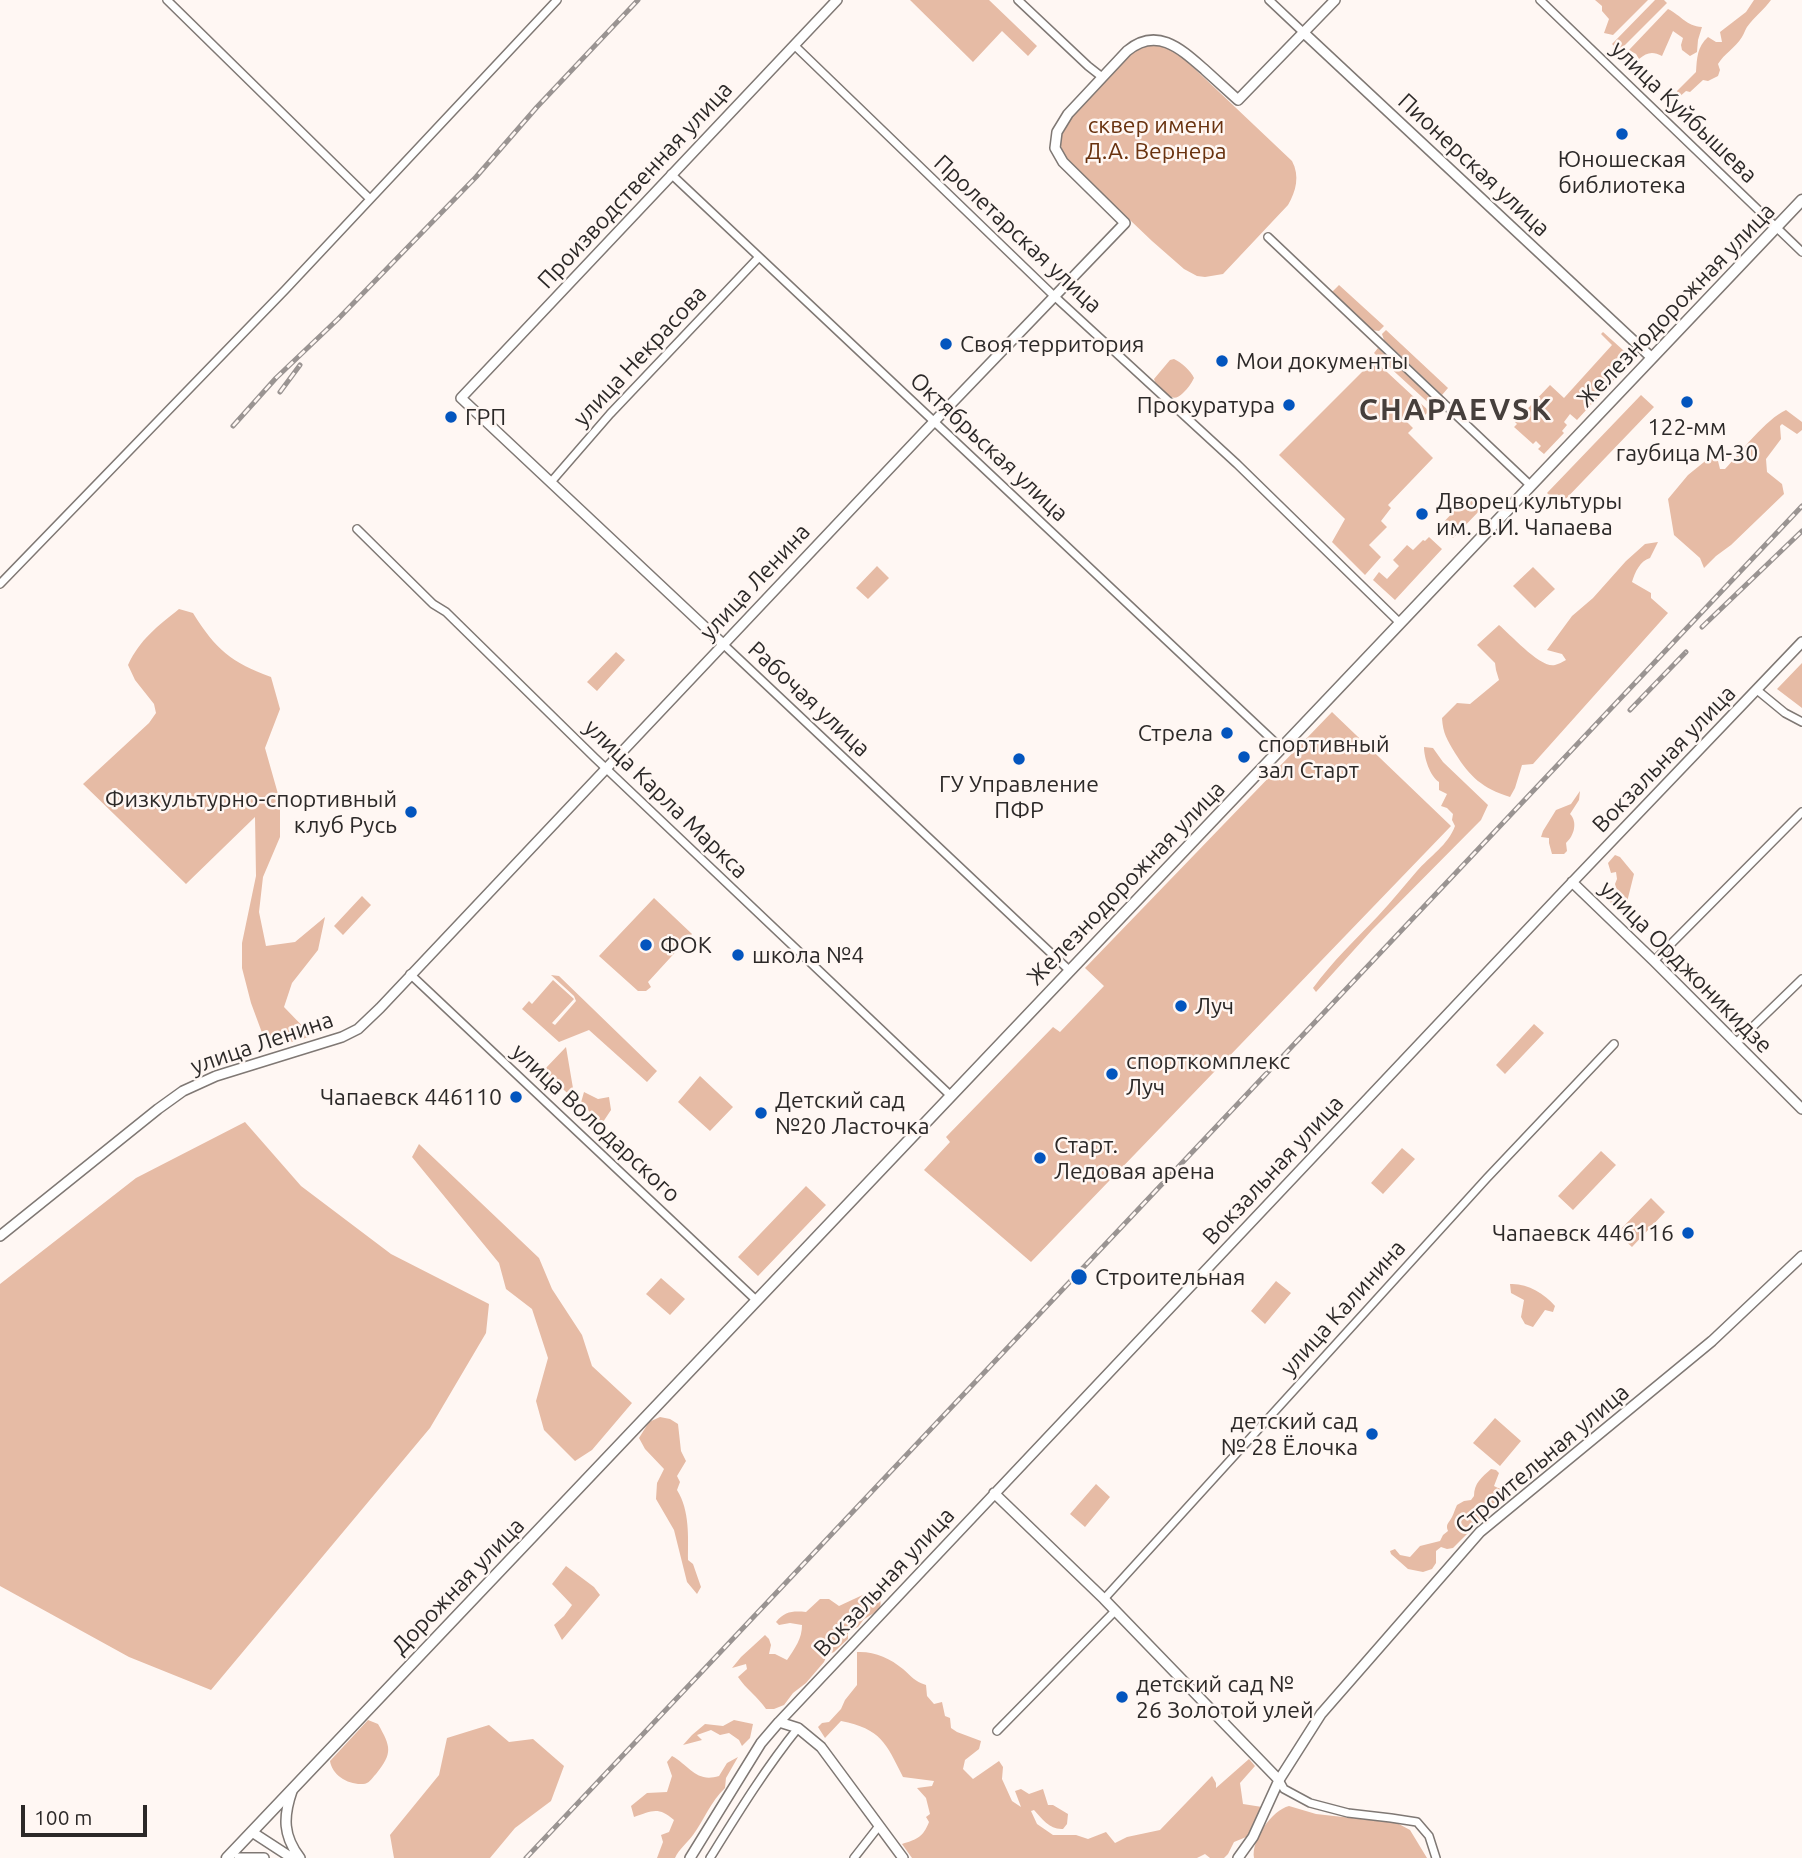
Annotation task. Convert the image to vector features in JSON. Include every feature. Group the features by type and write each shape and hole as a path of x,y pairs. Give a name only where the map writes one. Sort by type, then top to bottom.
{"main road":[{"name":"Железнодорожная улица","path":"652,1411 1802,200"},
{"name":"Дорожная улица","path":"227,1858 652,1411"}],"street":[{"path":"167,0 370,199"},
{"path":"0,584 285,290 557,0"},
{"name":"Производственная улица","path":"461,398 837,0"},
{"path":"1018,0 1102,77"},
{"name":"Пионерская улица","path":"1269,0 1651,358"},
{"name":"улица Ленина","path":"0,1236 183,1091 216,1076 334,1040 358,1029 380,1008 934,421 1125,223 1063,162 1055,148 1061,123 1136,43 1163,41 1179,47 1238,100 1335,0"},
{"name":"улица Куйбышева","path":"1540,0 1802,252"},
{"name":"Пролетарская улица","path":"794,45 1056,297 1203,432 1400,623"},
{"name":"Октябрьская улица","path":"671,174 1281,748"},
{"path":"1268,237 1530,485"},
{"name":"улица Некрасова","path":"551,482 610,414 759,257"},
{"name":"Рабочая улица","path":"461,398 1070,971"},
{"name":"улица Карла Маркса","path":"357,529 950,1095"},
{"name":"Вокзальная улица","path":"690,1858 755,1751 791,1709 1802,642"},
{"path":"1757,690 1785,713 1802,722"},
{"path":"1654,961 1802,812"},
{"name":"улица Орджоникидзе","path":"1572,882 1802,1110"},
{"name":"улица Володарского","path":"410,974 756,1300"},
{"path":"1736,1044 1802,979"},
{"name":"улица Калинина","path":"1104,1599 1487,1178 1614,1044"},
{"name":"Строительная улица","path":"1238,1858 1253,1837 1279,1780 1321,1714 1480,1532 1705,1347 1802,1256"},
{"path":"994,1493 1104,1599 1279,1780 1284,1789 1310,1803 1348,1813 1417,1822 1429,1836 1436,1858"},
{"path":"997,1731 1115,1611"},
{"path":"777,1725 798,1728 821,1747 903,1858"},
{"path":"710,1858 769,1767 798,1728"},
{"path":"293,1788 285,1820 288,1836 300,1858"},
{"path":"854,1858 879,1826"},
{"path":"251,1832 292,1858"},
{"path":"239,1858 264,1858"}],"green space":[{"path":"910,0 989,0 1037,46 1028,56 1002,31 973,62"},
{"path":"1595,0 1648,0 1613,35 1604,33 1609,19"},
{"path":"1655,0 1664,0 1667,3 1619,51 1612,44"},
{"path":"1754,0 1771,0 1750,23 1739,41 1720,60 1718,76 1708,81 1703,80 1677,99 1677,91 1696,72 1698,53 1704,41 1708,37 1722,42 1720,32 1746,12"},
{"path":"1668,9 1688,23 1702,27 1697,52 1690,56 1682,50 1683,38 1673,31 1662,56 1650,53 1639,59 1629,50"},
{"name":"сквер имени Д.А. Вернера","path":"1153,44 1169,47 1178,53 1292,161 1296,172 1296,183 1288,205 1223,274 1197,276 1184,269 1067,160 1062,151 1064,124 1136,49"},
{"path":"1339,285 1384,326 1379,331 1371,330 1332,292"},
{"path":"1386,330 1448,388 1442,395 1384,340 1382,334"},
{"path":"1603,332 1633,359 1577,420 1570,414 1564,422 1567,425 1562,431 1564,433 1544,454 1538,449 1541,446 1536,441 1533,444 1514,427 1517,424 1515,422 1550,385 1564,398 1612,345 1601,334"},
{"path":"1378,348 1437,402 1433,407 1374,353"},
{"path":"1174,359 1186,367 1194,378 1185,391 1175,398 1164,393 1154,379 1170,360"},
{"path":"1374,360 1429,411 1424,416 1419,411 1407,422 1413,428 1408,433 1433,458 1388,505 1391,508 1381,521 1387,527 1369,545 1381,557 1365,575 1332,542 1345,519 1279,455"},
{"path":"1641,395 1654,407 1560,505 1547,493"},
{"path":"1786,410 1802,422 1802,430 1797,434 1782,424 1781,439 1766,459 1767,472 1782,484 1784,494 1704,568 1700,558 1674,535 1668,499 1688,475 1709,458 1718,461 1720,469 1725,469 1762,428"},
{"path":"1471,494 1484,506 1453,538 1440,526 1456,509 1459,511 1468,502 1466,499"},
{"path":"1429,537 1442,549 1395,600 1373,580 1379,572 1387,579 1399,566 1393,560 1407,545 1413,550"},
{"path":"1658,542 1650,558 1638,567 1632,582 1651,593 1651,598 1668,613 1533,764 1522,765 1510,797 1478,781 1455,753 1444,732 1442,718 1457,703 1470,704 1499,680 1495,663 1477,645 1499,625 1542,662 1555,665 1566,660 1562,654 1547,650 1572,616 1645,544"},
{"path":"877,566 889,578 868,599 856,588"},
{"path":"1533,567 1555,589 1535,608 1513,586"},
{"path":"179,609 193,613 217,646 235,660 271,677 280,709 265,748 280,801 280,837 263,877 259,912 266,946 295,942 325,917 318,950 292,983 284,1007 312,1036 268,1049 251,1003 242,968 242,943 256,876 255,817 186,884 83,784 149,723 156,713 154,704 135,680 128,665 144,640"},
{"path":"616,652 625,660 597,691 587,682"},
{"path":"1802,663 1802,708 1777,689"},
{"name":"Луч","path":"1332,712 1451,826 1031,1262 924,1170 950,1142 946,1137 1053,1027 1060,1032 1104,986 1085,968"},
{"path":"1424,747 1433,748 1443,762 1488,805 1481,820 1372,930 1316,992 1313,988 1328,969 1452,833 1455,826 1453,814 1441,806 1447,794 1439,790 1439,782 1428,766"},
{"path":"1580,791 1579,800 1570,814 1574,825 1573,833 1566,843 1567,851 1564,854 1552,854 1549,838 1541,837 1543,831 1556,810 1571,804"},
{"path":"1615,855 1620,857 1634,874 1623,912 1612,905 1607,894 1617,891 1616,872 1611,873 1608,863"},
{"path":"362,896 371,905 343,935 334,926"},
{"name":"ФОК","path":"654,898 692,934 648,982 651,987 646,991 638,991 599,956"},
{"path":"551,975 559,976 657,1071 647,1082 589,1030 559,1042 522,1009 529,1001 532,1004 553,980 574,999 552,1023 555,1025 576,1001"},
{"path":"1534,1024 1544,1033 1505,1074 1496,1065"},
{"path":"566,1047 575,1100 543,1071"},
{"path":"700,1076 733,1107 710,1131 678,1102"},
{"path":"584,1092 598,1099 609,1097 611,1110 601,1125 588,1110 580,1106"},
{"path":"245,1122 301,1186 391,1254 489,1304 486,1333 430,1428 211,1690 129,1657 0,1586 0,1284 136,1178"},
{"path":"419,1144 539,1258 552,1289 582,1335 592,1366 632,1403 592,1450 575,1461 544,1430 536,1401 548,1358 532,1309 506,1289 499,1263 412,1157"},
{"path":"1402,1148 1415,1159 1383,1194 1371,1183"},
{"path":"1601,1151 1616,1165 1573,1210 1558,1196"},
{"path":"806,1186 826,1205 758,1276 738,1257"},
{"path":"1651,1198 1665,1212 1632,1247 1617,1233"},
{"path":"661,1278 685,1299 670,1315 646,1294"},
{"path":"1276,1281 1291,1293 1265,1324 1251,1311"},
{"path":"1510,1284 1523,1285 1540,1293 1555,1306 1553,1312 1545,1310 1533,1327 1525,1324 1521,1317 1524,1300 1511,1293"},
{"path":"660,1417 678,1424 681,1451 686,1461 677,1476 680,1482 677,1490 686,1515 688,1560 693,1564 701,1587 697,1594 687,1582 674,1530 656,1499 657,1483 664,1469 645,1449 639,1438 649,1422"},
{"path":"1495,1418 1521,1441 1500,1466 1473,1443"},
{"path":"1491,1469 1499,1473 1494,1486 1507,1488 1509,1493 1505,1500 1488,1505 1475,1526 1453,1548 1441,1547 1436,1551 1436,1563 1432,1569 1423,1572 1408,1569 1391,1554 1390,1551 1395,1549 1400,1555 1410,1557 1420,1546 1440,1541 1448,1531 1447,1525 1457,1505 1471,1500 1477,1484"},
{"path":"1096,1484 1110,1497 1085,1527 1070,1514"},
{"path":"566,1566 594,1587 600,1595 562,1640 554,1625 572,1605 552,1584"},
{"path":"877,1591 879,1608 848,1633 848,1639 827,1655 806,1683 793,1693 784,1705 766,1709 738,1677 747,1669 746,1664 732,1668 765,1635 771,1645 769,1654 787,1660 799,1639 802,1625 779,1625 776,1622 786,1614 806,1612 820,1599 829,1599 839,1606"},
{"path":"857,1652 876,1654 887,1659 926,1685 927,1696 934,1704 942,1702 945,1716 950,1718 951,1728 981,1741 979,1749 965,1760 963,1769 973,1779 999,1761 1003,1767 1002,1779 1012,1801 1021,1807 1015,1791 1021,1789 1029,1794 1043,1789 1048,1805 1068,1814 1067,1824 1063,1829 1058,1829 1047,1823 1034,1810 1031,1811 1037,1824 1053,1835 1076,1835 1088,1839 1106,1832 1115,1843 1127,1837 1160,1830 1212,1776 1216,1788 1249,1759 1255,1766 1240,1783 1243,1804 1262,1807 1251,1835 1234,1842 1224,1858 1210,1858 1205,1854 1197,1858 912,1858 902,1844 916,1839 925,1831 929,1822 926,1817 930,1814 926,1798 917,1788 932,1786 934,1781 903,1777 881,1739 865,1728 841,1721 825,1738 818,1727 829,1722 857,1685"},
{"path":"368,1720 378,1724 388,1744 388,1755 369,1782 352,1783 337,1775 330,1761"},
{"path":"734,1720 753,1724 750,1738 742,1746 739,1740 729,1733 720,1735 711,1730 697,1735 702,1740 683,1745 705,1724 723,1726"},
{"path":"489,1725 509,1742 533,1739 564,1766 551,1801 515,1828 490,1858 394,1858 390,1835 439,1775 447,1738"},
{"path":"672,1756 699,1775 711,1778 719,1776 727,1763 738,1757 726,1778 725,1788 675,1858 657,1858 663,1842 661,1835 669,1832 674,1820 659,1811 634,1817 631,1806 647,1793 667,1792 672,1776 667,1762"},
{"path":"1289,1806 1316,1814 1397,1823 1410,1830 1427,1858 1254,1858 1256,1843 1264,1827 1276,1813"}],"railway":[{"path":"233,426 276,378 338,319 476,177 537,107 638,0"},
{"path":"280,392 300,365"},
{"path":"526,1858 1802,506"},
{"path":"1702,627 1802,531"},
{"path":"1630,710 1686,652"}],"place":[{"name":"Юношеская библиотека","path":"1622,134"},
{"name":"Своя территория","path":"946,344"},
{"name":"Мои документы","path":"1222,361"},
{"name":"122-мм гаубица М-30","path":"1687,402"},
{"name":"Прокуратура","path":"1289,405"},
{"name":"ГРП","path":"451,417"},
{"name":"Дворец культуры им. В.И. Чапаева","path":"1422,514"},
{"name":"Стрела","path":"1227,733"},
{"name":"спортивный зал Старт","path":"1244,757"},
{"name":"ГУ Управление ПФР","path":"1019,759"},
{"name":"Физкультурно-спортивный клуб Русь","path":"411,812"},
{"name":"ФОК","path":"646,945"},
{"name":"школа №4","path":"738,955"},
{"name":"Луч","path":"1181,1006"},
{"name":"спорткомплекс Луч","path":"1112,1074"},
{"name":"Чапаевск 446110","path":"516,1097"},
{"name":"Детский сад №20 Ласточка","path":"761,1113"},
{"name":"Старт. Ледовая арена","path":"1040,1158"},
{"name":"Чапаевск 446116","path":"1688,1233"},
{"name":"Строительная","path":"1079,1277"},
{"name":"детский сад № 28 Ёлочка","path":"1372,1434"},
{"name":"детский сад № 26 Золотой улей","path":"1122,1697"}],"district":[{"name":"CHAPAEVSK","path":"1456,410"}]}
